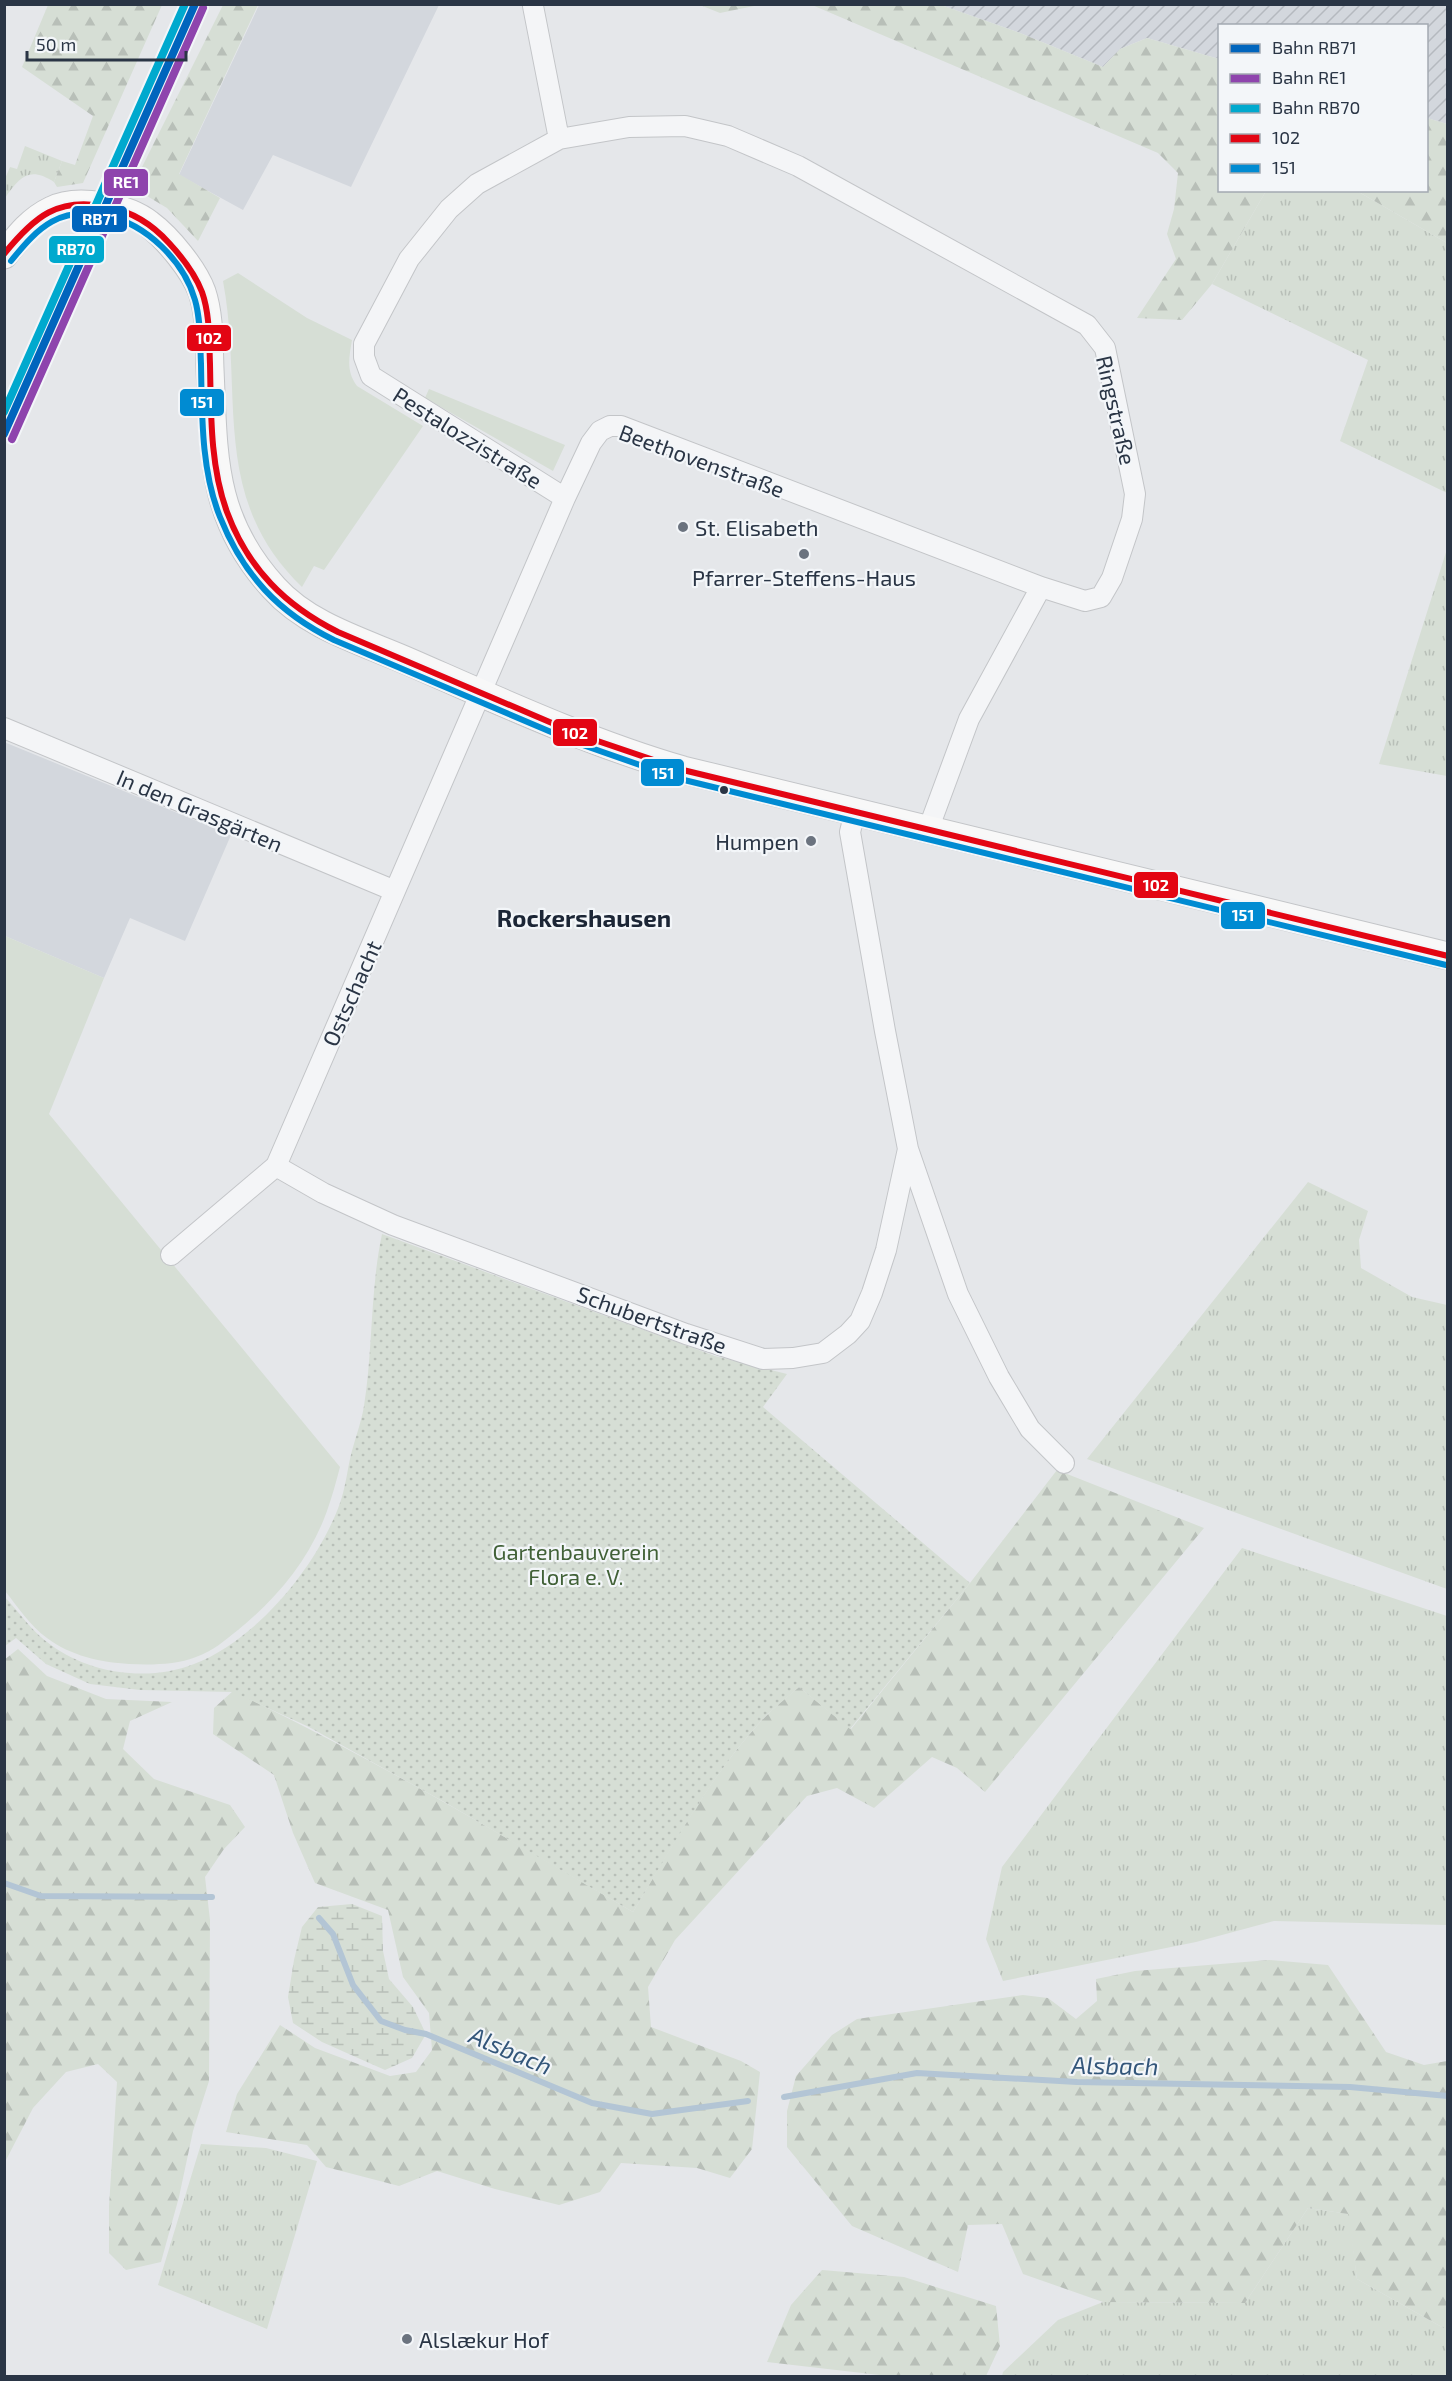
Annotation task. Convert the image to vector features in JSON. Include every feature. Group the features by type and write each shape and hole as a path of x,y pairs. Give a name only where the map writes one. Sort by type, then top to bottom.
{"street":[{"path":"533,6 559,139"},
{"name":"Ringstraße","path":"371,376 364,357 364,344 409,259 449,209 477,184 559,139 629,127 651,126 685,126 728,136 798,166 1087,325 1105,348 1135,494 1132,519 1112,578 1101,597 1084,601 1041,587"},
{"path":"4,255 28,224 54,208 77,203 114,208 149,223 175,249 196,279 203,295 208,331 213,451 220,489 230,524 248,557 276,590 308,617 480,693 634,756 683,770 1448,956"},
{"name":"Pestalozzistraße","path":"371,376 565,498"},
{"name":"Beethovenstraße","path":"480,693 591,443 600,431 610,426 621,426 1041,587"},
{"path":"928,830 969,719 1041,587"},
{"name":"Ostschacht","path":"171,1255 276,1166 480,693"},
{"name":"In den Grasgärten","path":"4,728 395,891"},
{"name":"Schubertstraße","path":"855,812 850,832 908,1149 958,1294 999,1377 1030,1429 1064,1463"},
{"name":"Schubertstraße","path":"276,1166 323,1193 393,1225 686,1334 763,1359 793,1358 823,1353 848,1334 860,1321 886,1250 908,1149"}],"shaded area":[{"path":"259,5 439,5 351,187 273,155 243,210 179,175"},
{"path":"941,5 1447,5 1447,124 1428,118 1428,24 1218,24 1218,59 1147,38 1120,49 1103,67 1020,33"},
{"path":"4,742 231,835 185,941 130,918 104,978 5,936"}],"green space":[{"path":"48,5 162,5 83,183 57,187 54,182 62,161 75,165 93,116 22,67"},
{"path":"223,5 258,5 179,174 220,198 198,241 167,208 132,187"},
{"path":"700,5 759,5 720,13"},
{"path":"812,5 941,5 1020,33 1103,67 1120,49 1147,38 1218,59 1218,192 1265,192 1212,284 1182,320 1137,318 1176,259 1167,234 1174,209 1178,173 1158,153"},
{"path":"1428,118 1447,124 1447,243 1359,192 1428,192"},
{"path":"25,146 62,161 54,182 31,174 15,184 5,198 4,181 10,167 17,169"},
{"path":"1265,192 1359,192 1447,243 1447,493 1340,441 1368,360 1212,284"},
{"path":"238,273 307,318 352,340 350,370 357,386 423,426 324,570 314,566 302,587 273,553 253,517 242,481 236,443 229,323 223,281"},
{"path":"429,389 565,445 553,471 425,398"},
{"path":"1447,549 1448,776 1379,764"},
{"path":"5,936 104,978 49,1114 340,1467 320,1529 302,1561 279,1591 252,1618 213,1649 180,1662 129,1664 107,1662 76,1654 56,1644 35,1628 5,1591"},
{"path":"1308,1182 1368,1211 1359,1240 1361,1268 1412,1297 1447,1305 1447,1589 1087,1459"},
{"name":"Gartenbauverein Flora e. V.","path":"382,1234 715,1356 787,1374 763,1407 970,1583 850,1729 799,1687 765,1717 742,1743 708,1789 633,1912 446,1803 309,1727 233,1692 140,1690 90,1684 46,1664 16,1638 5,1646 4,1596 44,1640 83,1663 102,1669 139,1674 177,1670 217,1653 262,1619 282,1598 317,1551 340,1503 364,1406 375,1277"},
{"path":"1057,1470 1204,1528 985,1792 957,1768 932,1757 874,1808 837,1788 807,1796 675,1940 648,1987 651,2027 741,2061 760,2072 752,2149 730,2178 697,2168 621,2163 600,2192 559,2205 437,2171 399,2186 326,2167 307,2145 226,2132 237,2094 280,2025 315,2048 390,2076 416,2072 432,2050 429,2013 403,1977 388,1910 315,1883 293,1833 274,1775 213,1734 214,1708 233,1691 386,1770 633,1912 708,1789 742,1743 765,1717 799,1687 851,1729 970,1583"},
{"path":"1242,1548 1447,1616 1447,1925 1274,1921 1196,1942 1003,1981 986,1939 1002,1867"},
{"path":"18,1649 47,1676 106,1699 172,1702 130,1721 123,1749 154,1779 230,1805 245,1827 224,1849 205,1877 210,1920 209,2081 193,2131 179,2197 161,2262 126,2270 109,2253 109,2206 117,2082 98,2064 66,2072 33,2108 5,2162 4,1660"},
{"path":"352,1904 382,1916 383,1951 389,1979 413,2007 426,2034 412,2058 385,2070 322,2042 293,2023 288,1997 302,1927 318,1907"},
{"path":"1269,1960 1328,1965 1386,2052 1424,2065 1447,2061 1447,2330 1357,2279 1348,2214 1308,2208 1245,2303 1103,2302 1023,2274 1002,2224 968,2225 958,2272 852,2226 787,2147 787,2111 796,2076 832,2035 857,2019 1023,1995 1048,1998 1076,2019 1097,2001 1096,1979 1135,1971"},
{"path":"201,2144 266,2148 317,2161 267,2329 158,2285"},
{"path":"1308,2208 1349,2214 1357,2279 1447,2330 1447,2376 1002,2376 1003,2372 1058,2320 1103,2302 1245,2303"},
{"path":"822,2270 904,2277 996,2306 1000,2346 986,2376 888,2376 767,2362 791,2305"}],"waterway":[{"name":"Alsbach","path":"4,1883 41,1896 212,1897"},
{"name":"Alsbach","path":"319,1918 333,1934 353,1985 381,2021 405,2030 426,2034 592,2103 652,2114 748,2101"},
{"name":"Alsbach","path":"784,2097 917,2073 1077,2082 1350,2087 1448,2096"}],"rail line":[{"name":"RB70","path":"4,412 185,4"},
{"name":"RB71","path":"4,434 195,4"},
{"name":"RE1","path":"12,439 203,8"}],"transit line":[{"name":"102","path":"4,254 37,220 61,207 75,204 108,207 134,216 156,230 174,248 196,279 205,301 209,328 214,458 227,512 246,551 271,584 302,610 338,632 580,735 683,770 1448,956"},
{"name":"151","path":"11,261 41,229 63,217 76,214 107,216 122,220 149,236 173,258 190,286 197,308 206,461 220,517 240,557 265,590 296,618 334,640 577,743 680,779 1446,965"}],"place":[{"name":"St. Elisabeth","path":"683,527"},
{"name":"Pfarrer-Steffens-Haus","path":"804,554"},
{"name":"Humpen","path":"811,841"},
{"name":"Alslækur Hof","path":"407,2339"}],"district":[{"name":"Rockershausen","path":"584,917"}]}
